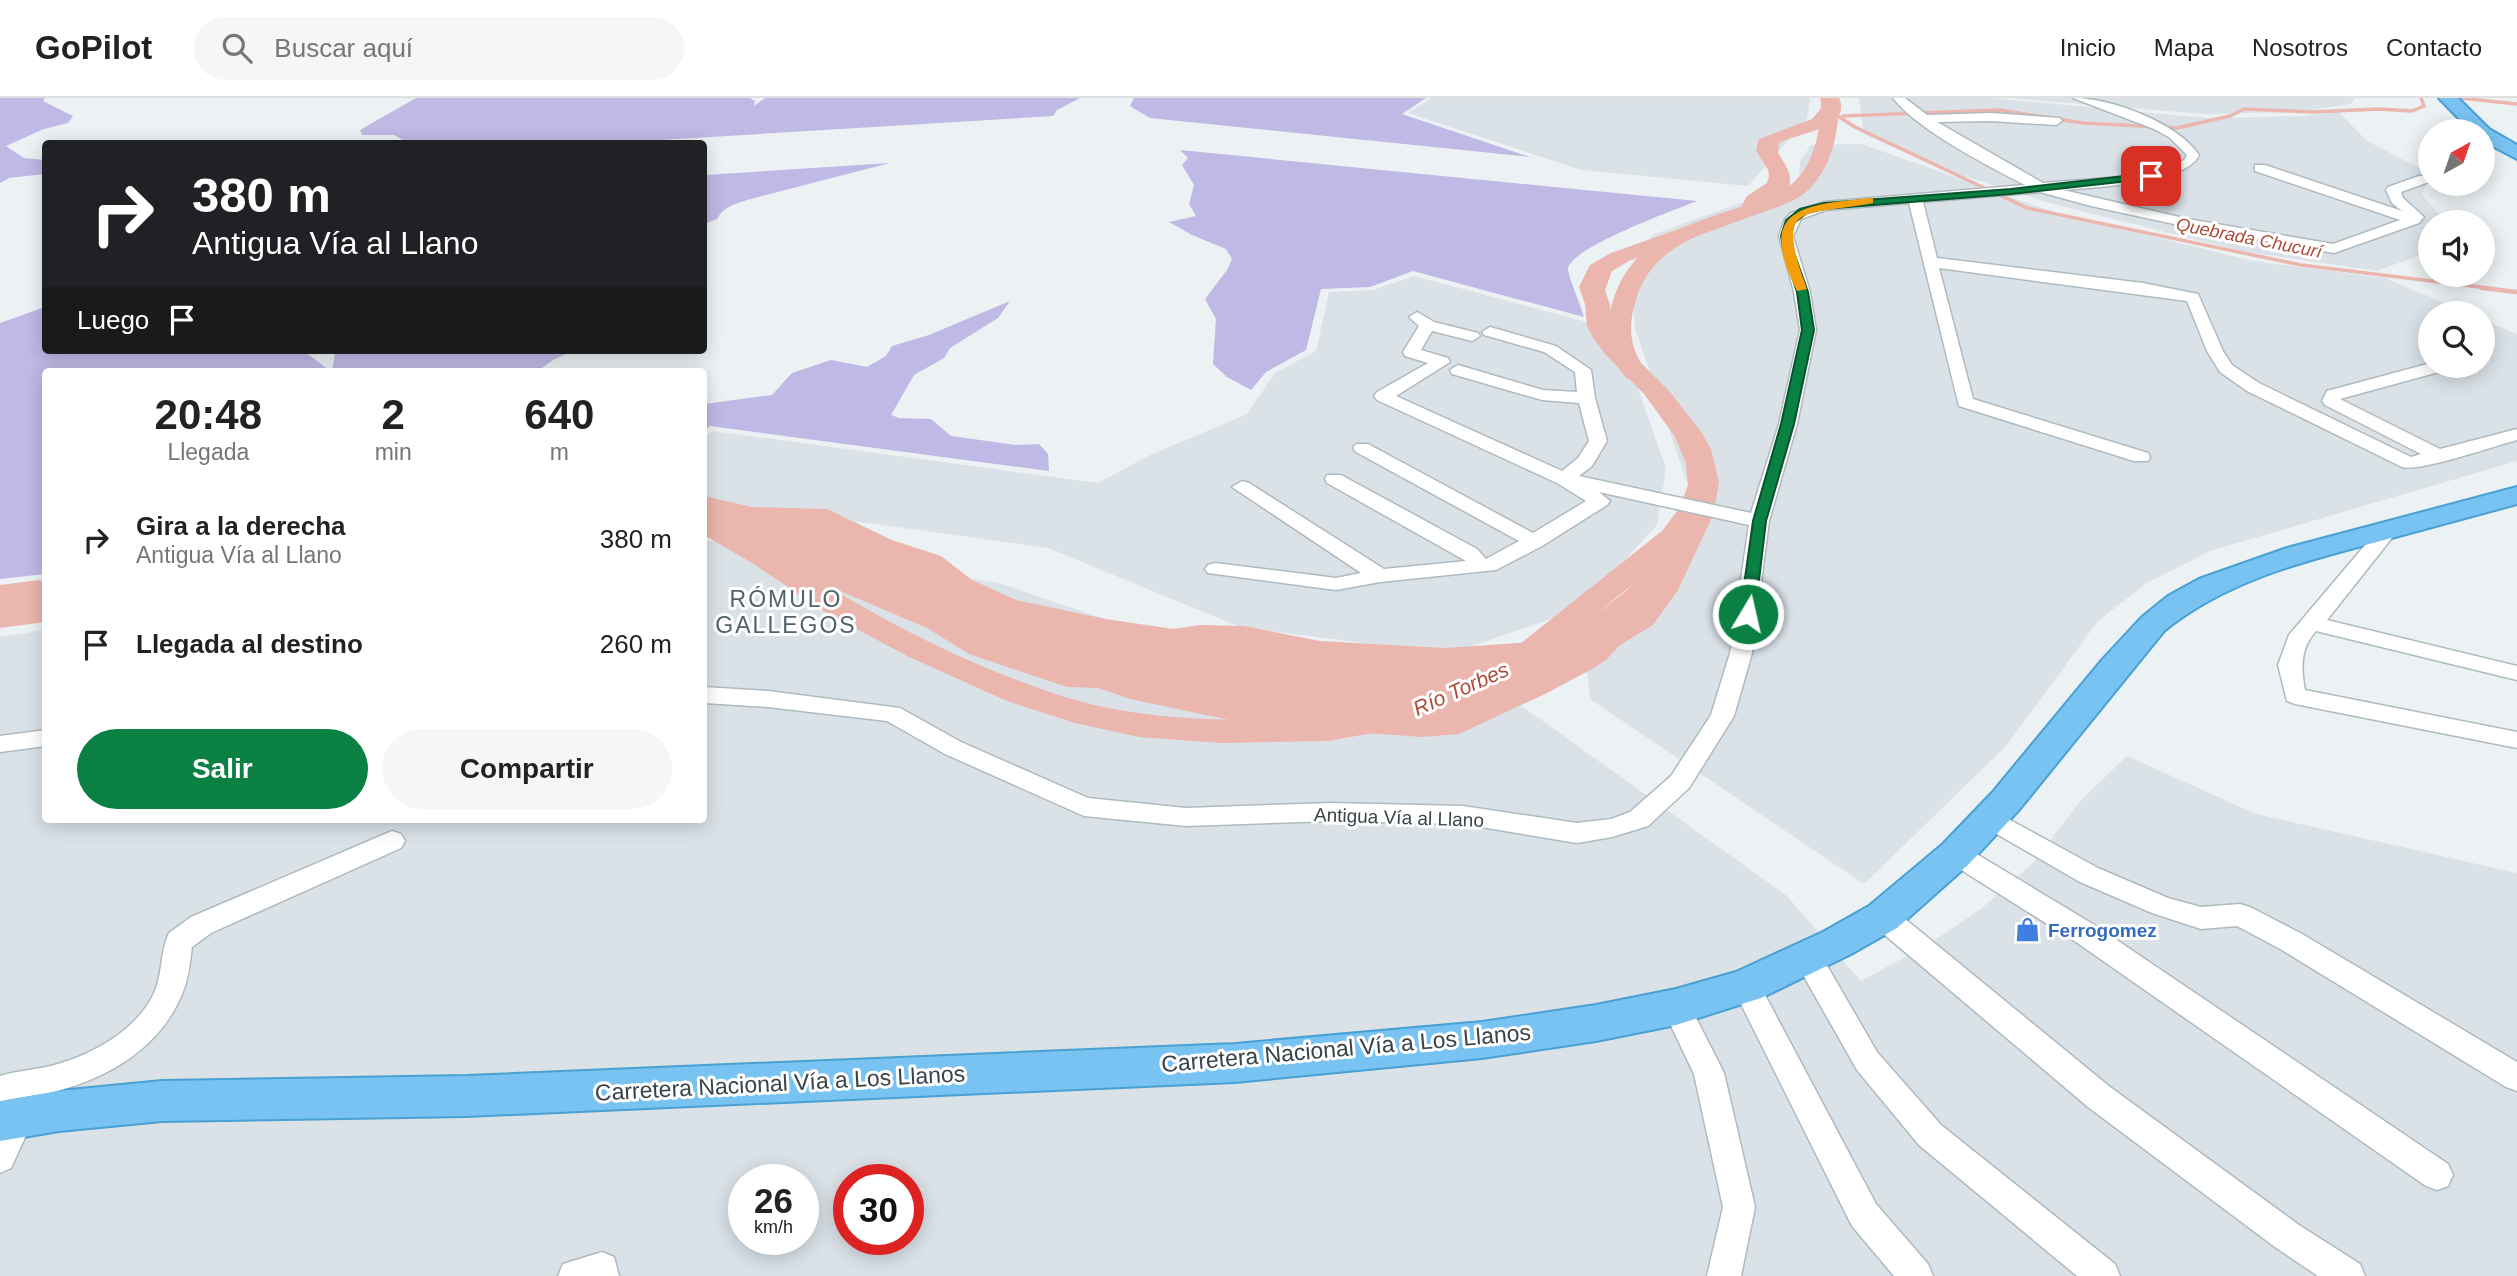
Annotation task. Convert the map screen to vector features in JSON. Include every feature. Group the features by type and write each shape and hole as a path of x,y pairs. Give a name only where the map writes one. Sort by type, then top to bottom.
{"highway":[{"path":"2438,98 2458,119"},
{"path":"2448,98 2469,119"},
{"path":"2496,140 2517,153"},
{"path":"2496,150 2517,162"},
{"name":"Carretera Nacional Vía a Los Llanos","path":"6,1110 59,1111 162,1101 466,1096 1236,1063 1482,1040 1596,1023 1676,1007 1746,986 1808,958 1883,916 1956,854 1990,818 2153,624 2179,603 2210,586 2297,554 2517,495"}],"street":[{"name":"Antigua Vía al Llano","path":"707,695 892,714 953,748 1084,807 1186,817 1332,812 1463,815 1577,833 1612,828 1639,819 1680,782 1721,716 1741,653 1759,521 1788,424 1808,330 1802,292 1786,236 1790,222 1804,211 1824,206 2151,176 2176,170 2190,162 2193,155 2183,140 2152,125 2079,98"},
{"path":"1903,103 1993,105"},
{"path":"1903,103 1974,152 2042,188 2188,223 2334,249 2414,220 2417,217 2397,200 2393,190 2418,181"},
{"path":"1925,119 1991,117 2056,121"},
{"path":"2260,168 2414,220"},
{"path":"1914,199 1965,402 2141,457"},
{"path":"1930,262 2143,288 2193,297 2215,351 2226,368 2253,387 2409,463 2517,434"},
{"path":"1215,569 1336,584 1380,576 1496,564 1600,501 1564,479 1383,396 1442,362 1411,352 1423,321 1472,336"},
{"path":"1490,332 1550,349 1583,370 1586,398 1598,440 1585,461 1564,479"},
{"path":"1458,370 1542,395 1586,398"},
{"path":"2418,372 2333,395 2331,401 2439,456"},
{"path":"1362,448 1535,542"},
{"path":"1334,479 1470,553 1481,566"},
{"path":"1564,479 1759,521"},
{"path":"1242,487 1380,576"},
{"path":"2389,530 2300,635 2289,665 2295,696 2517,740"},
{"path":"2312,623 2517,673"},
{"path":"0,744 42,739"},
{"path":"1990,818 2089,875 2161,906 2201,918 2240,915 2292,942 2517,1078"},
{"path":"0,1158 6,1110 15,1084 55,1078 97,1064 125,1047 154,1019 170,989 179,941 201,925 393,841"},
{"path":"1956,854 2086,934 2437,1175"},
{"path":"1883,916 2099,1097 2287,1236 2348,1276"},
{"path":"1808,958 1867,1061 1930,1135 2103,1276"},
{"path":"1746,986 1864,1215 1916,1276"},
{"path":"1676,1007 1709,1073 1739,1207 1724,1276"},
{"path":"575,1276 603,1269 602,1276"}],"shaded area":[{"path":"0,98 45,98 43,101 73,116 68,123 44,129 6,146 24,158 42,160 42,174 9,178 0,183"},
{"path":"416,98 750,98 755,101 754,106 765,98 1080,98 1057,110 1053,116 662,140 403,140 394,135 362,135 360,130"},
{"path":"1134,98 1426,98 1402,114 1530,157 1150,118 1130,106"},
{"path":"1431,98 1810,98 1807,119 1748,186 1581,170 1408,113"},
{"path":"1859,98 1990,98 2207,118 2305,116 2339,112 2367,141 2418,167 2418,196 2423,196 2436,210 2418,210 2418,256 2377,271 2241,251 2046,202 1942,169 1864,134"},
{"path":"2009,98 2355,98 2351,104 2297,112 2204,114"},
{"path":"1862,144 2053,212 2253,261 2385,278 2440,301 2418,301 2418,378 2495,378 2495,325 2517,334 2517,461 2210,551 2147,583 2098,621 2006,746 1864,884 1590,699 1585,652 1655,568 1688,486 1635,328 1633,290 1652,235 1799,182 1800,161 1811,145"},
{"path":"1180,150 1697,201 1603,241 1572,261 1568,270 1584,317 1413,271 1370,287 1321,289 1306,350 1266,372 1251,390 1227,377 1213,364 1216,319 1205,299 1232,259 1226,249 1169,222 1196,216 1189,204 1194,185 1182,165 1188,158"},
{"path":"890,163 747,200 730,206 717,219 707,223 707,175"},
{"path":"1414,276 1609,328 1632,372 1666,468 1657,525 1580,609 1449,654 1240,627 1048,548 817,516 707,513 707,436 713,431 1098,483 1148,456 1247,414 1275,373 1316,351 1329,292 1373,290"},
{"path":"1010,301 998,318 950,348 944,358 914,375 891,415 899,418 931,419 951,436 1016,445 1039,444 1048,454 1049,471 710,426 707,428 707,404 772,395 792,373 831,360 867,367 886,356 892,346 929,335"},
{"path":"42,308 42,354 308,354 326,368 42,368 42,574 0,579 0,323"},
{"path":"335,354 566,354 542,368 333,368"},
{"path":"707,541 765,541 1002,584 1136,630 1508,696 1787,896 1861,981 1932,942 1982,908 2033,863 2081,800 2127,756 2256,814 2517,873 2517,1276 0,1276 0,637 42,630 42,823 707,823"}],"water":[{"path":"1820,98 1839,98 1841,108 1831,123 1779,143 1778,152 1789,172 1789,187 1769,200 1763,212 1629,261 1612,271 1605,290 1612,326 1619,337 1670,392 1711,449 1719,482 1714,513 1678,590 1653,625 1620,645 1606,660 1545,694 1459,734 1422,737 1353,732 1285,722 1244,723 1130,699 1098,688 1067,687 969,654 927,628 833,588 814,583 753,545 707,527 707,497 752,507 827,509 892,540 941,556 972,580 1016,600 1106,619 1173,629 1200,625 1244,626 1320,641 1445,648 1532,642 1588,621 1626,591 1651,563 1672,530 1688,485 1686,463 1674,435 1644,394 1593,338 1587,326 1585,304 1579,287 1590,265 1611,253 1741,207 1747,196 1767,183 1769,176 1756,150 1759,139 1812,119 1822,107"},
{"path":"42,581 42,622 0,628 0,585"}],"waterway":[{"name":"Río Torbes","path":"1635,373 1624,358 1618,335 1629,285 1641,265 1668,243 1702,227 1776,201 1800,187 1814,169 1824,146 1830,98"},
{"path":"1843,116 1999,110 2083,123 2177,128 2230,116 2244,109 2312,112 2378,109 2412,111 2424,106 2421,98"},
{"path":"2460,98 2517,104"},
{"name":"Quebrada Chucurí","path":"1836,115 1855,127 2027,208 2301,265 2496,289"},
{"name":"Quebrada Chucurí","path":"2482,288 2517,292"},
{"name":"Río Torbes","path":"1521,660 1672,537 1691,512"},
{"name":"Río Torbes","path":"707,526 744,545 838,606 887,632 985,679 1053,705 1119,722 1200,731 1317,730 1372,723"}],"slow traffic":[{"path":"1801,289 1786,236 1790,222 1804,211 1870,201"}],"place":[{"name":"Ferrogomez","path":"2028,930"}],"district":[{"name":"RÓMULO GALLEGOS","path":"786,612"}],"route":[{"path":"1748,614 1759,521 1788,424 1808,330 1802,292 1786,236 1790,222 1804,211 1824,206 2011,192 2151,176"}]}
